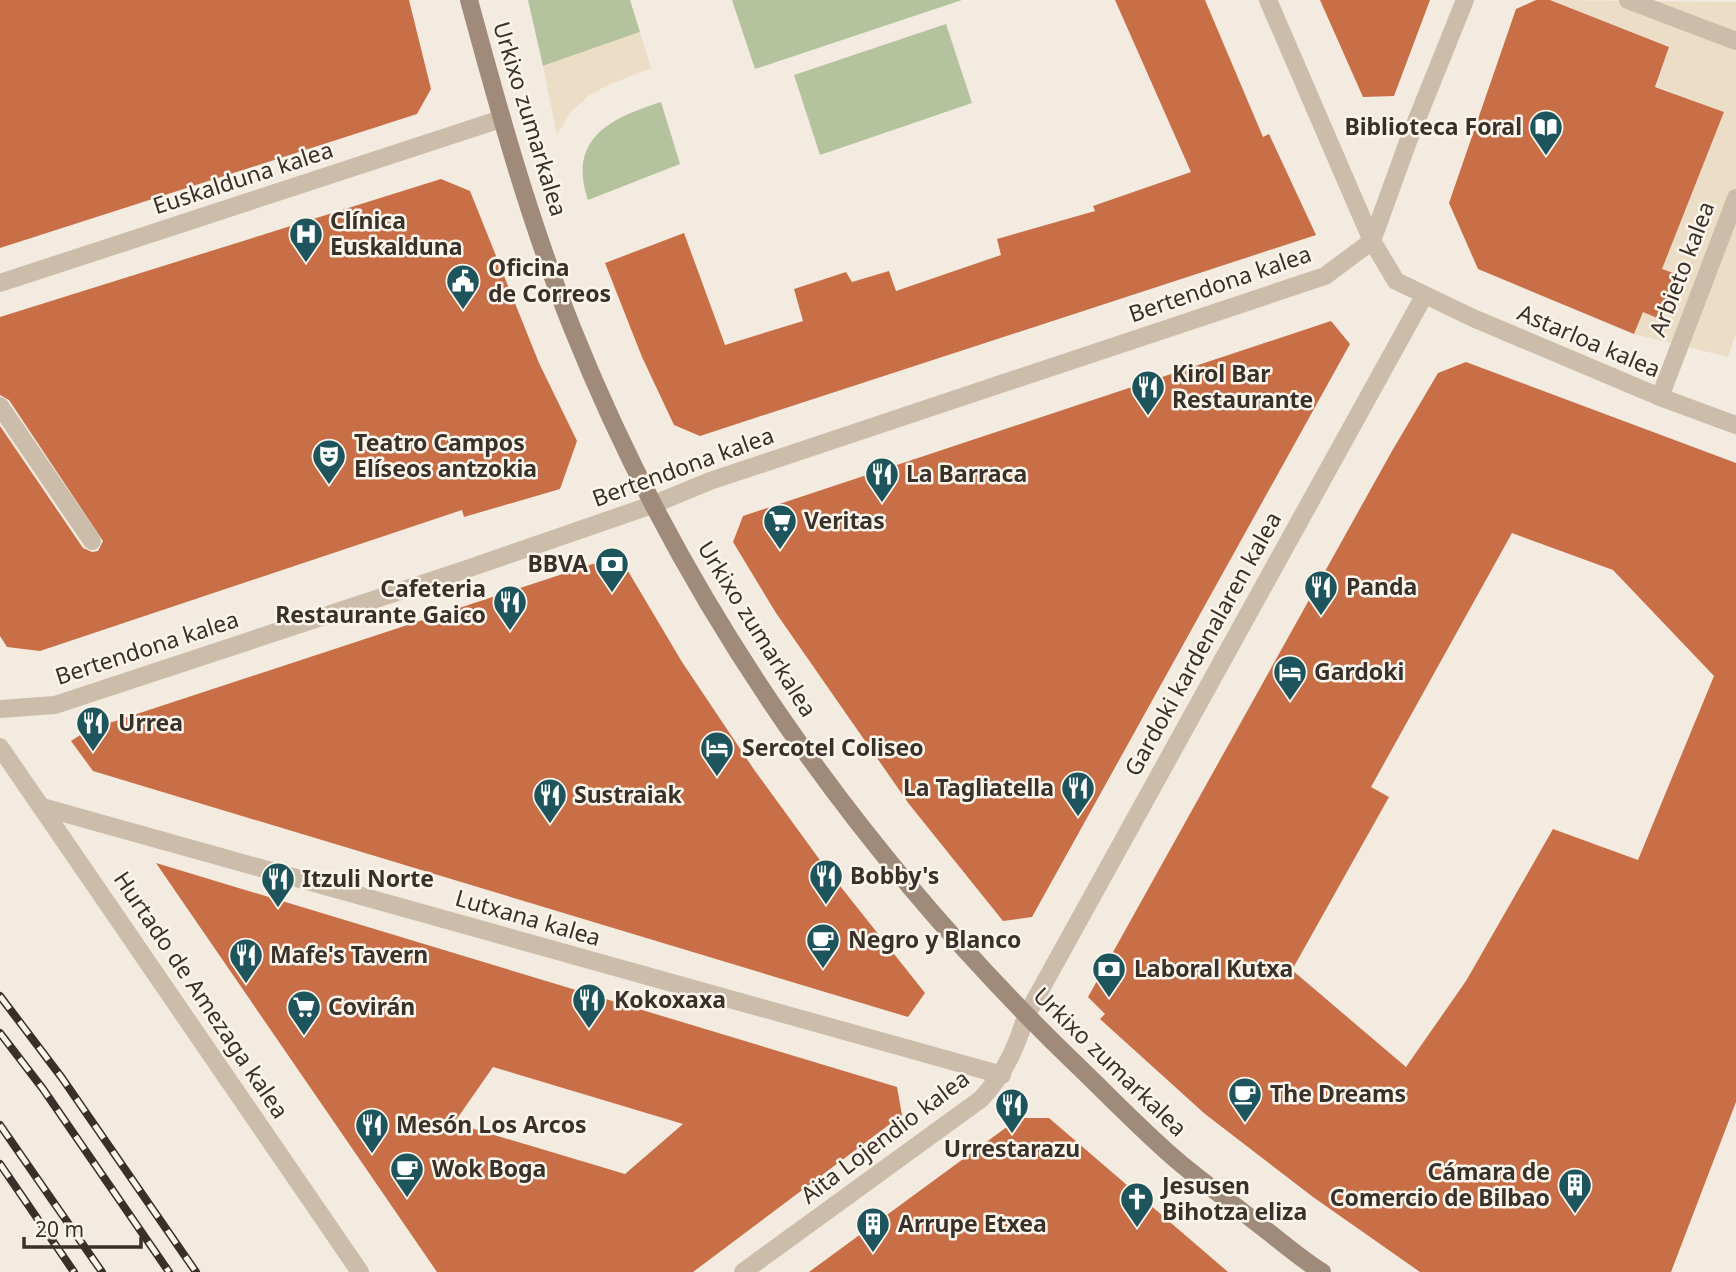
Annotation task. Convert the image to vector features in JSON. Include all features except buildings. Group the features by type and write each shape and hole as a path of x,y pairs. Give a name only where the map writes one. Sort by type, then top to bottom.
{"main road":[{"name":"Urkixo zumarkalea","path":"469,0 501,119 573,331 652,505 755,678 855,822 959,946 1026,1016 1172,1156 1315,1270"}],"street":[{"name":"Astarloa kalea","path":"1268,0 1372,241 1396,281 1424,296 1660,397 1736,425"},
{"path":"1372,241 1409,139 1465,0"},
{"path":"1628,0 1736,41"},
{"name":"Euskalduna kalea","path":"0,283 501,119"},
{"name":"Arbieto kalea","path":"1660,397 1736,198"},
{"name":"Bertendona kalea","path":"0,709 55,705 652,505 710,481 1325,276 1372,241"},
{"name":"Gardoki kardenalaren kalea","path":"1026,1016 1424,296"},
{"path":"0,406 92,541"},
{"name":"Hurtado de Amezaga kalea","path":"0,747 360,1272"},
{"name":"Lutxana kalea","path":"42,807 1002,1075"},
{"name":"Aita Lojendio kalea","path":"743,1272 981,1099 1002,1075 1017,1044 1026,1016"}],"green space":[{"path":"528,0 630,0 640,32 543,66"},
{"path":"732,0 962,0 755,69"},
{"path":"946,24 972,103 820,155 794,75"},
{"path":"661,102 680,164 588,200 583,179 583,161 588,146 610,124 625,115"}],"shaded area":[{"path":"1551,0 1736,2 1736,333 1728,357 1634,334 1643,312 1662,319 1679,275 1662,269 1724,112 1656,86 1669,47"},
{"path":"640,32 651,68 588,96 570,113 557,135 543,66"}],"railway":[{"path":"0,996 62,1078 196,1272"},
{"path":"0,1033 43,1089 169,1272"},
{"path":"0,1125 102,1272"},
{"path":"0,1164 74,1272"}],"place":[{"name":"Biblioteca Foral","path":"1546,157"},
{"name":"Clínica Euskalduna","path":"306,264"},
{"name":"Oficina de Correos","path":"463,311"},
{"name":"Kirol Bar Restaurante","path":"1148,417"},
{"name":"Teatro Campos Elíseos antzokia","path":"329,486"},
{"name":"La Barraca","path":"882,504"},
{"name":"Veritas","path":"780,551"},
{"name":"BBVA","path":"612,594"},
{"name":"Panda","path":"1321,617"},
{"name":"Cafeteria Restaurante Gaico","path":"510,632"},
{"name":"Gardoki","path":"1290,702"},
{"name":"Urrea","path":"93,753"},
{"name":"Sercotel Coliseo","path":"717,778"},
{"name":"La Tagliatella","path":"1078,818"},
{"name":"Sustraiak","path":"550,825"},
{"name":"Bobby's","path":"826,906"},
{"name":"Itzuli Norte","path":"278,909"},
{"name":"Negro y Blanco","path":"823,970"},
{"name":"Mafe's Tavern","path":"246,985"},
{"name":"Laboral Kutxa","path":"1109,999"},
{"name":"Kokoxaxa","path":"589,1030"},
{"name":"Covirán","path":"304,1037"},
{"name":"The Dreams","path":"1245,1124"},
{"name":"Urrestarazu","path":"1012,1135"},
{"name":"Mesón Los Arcos","path":"372,1155"},
{"name":"Wok Boga","path":"407,1199"},
{"name":"Cámara de Comercio de Bilbao","path":"1575,1215"},
{"name":"Jesusen Bihotza eliza","path":"1137,1229"},
{"name":"Arrupe Etxea","path":"873,1254"}]}
